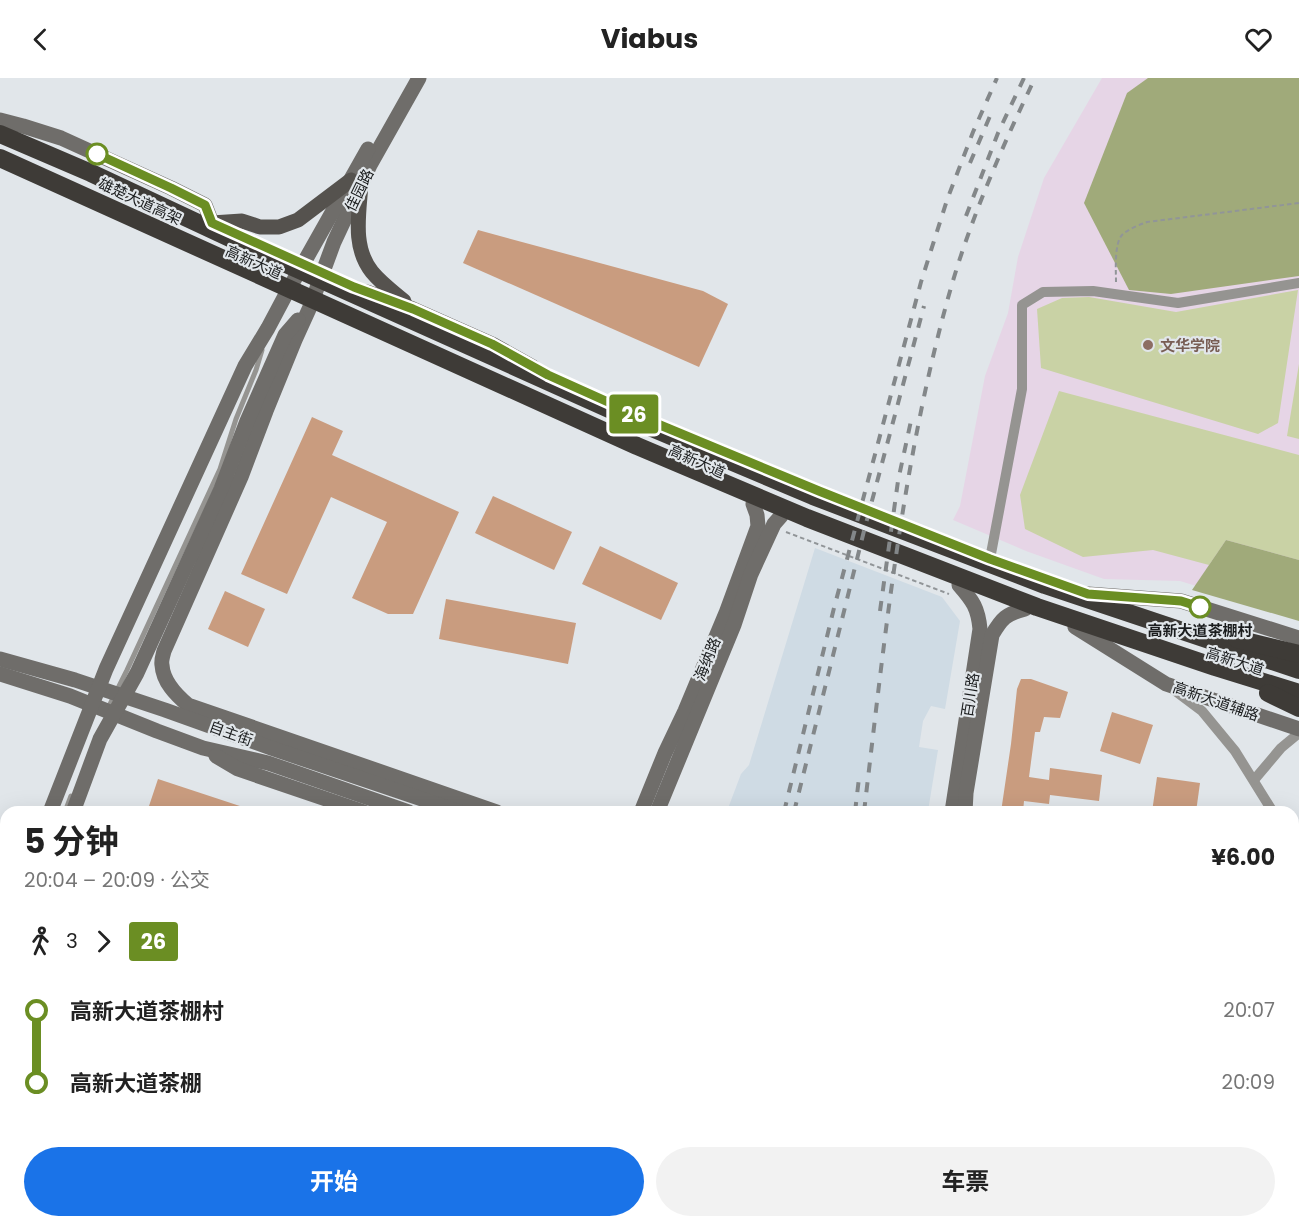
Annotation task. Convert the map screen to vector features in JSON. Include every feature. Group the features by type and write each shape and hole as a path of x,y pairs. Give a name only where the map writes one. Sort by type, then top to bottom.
{"highway":[{"name":"雄楚大道高架","path":"0,134 91,173 264,254 647,426 813,496 1045,585 1299,670"},
{"name":"雄楚大道高架","path":"0,158 626,442 807,518 1037,607 1299,693"},
{"path":"1115,609 1299,654"},
{"path":"1215,667 1299,708"}],"main road":[{"name":"佳园路","path":"213,714 188,705 177,696 166,680 162,665 164,651 241,477 310,307 356,182 407,78"},
{"name":"佳园路","path":"53,806 99,688 245,366 303,264 419,78"},
{"path":"0,120 61,138 171,188 205,205 212,223 242,221 260,227 279,227 298,220 356,182"},
{"name":"高新大道","path":"0,128 354,287 413,309 492,344 548,375 648,420 819,491 1048,580 1299,663"},
{"name":"高新大道","path":"0,166 285,296 753,504 781,523 805,533 951,586 1299,700"},
{"path":"356,182 358,236 367,265 382,282 413,309"},
{"path":"75,806 108,715 120,695 138,673 216,500 247,421 285,335 310,307"},
{"path":"535,408 522,391 521,382 528,376 548,375"},
{"name":"海纳路","path":"643,806 726,613 758,526 753,504"},
{"name":"海纳路","path":"659,806 734,624 751,573 774,524 781,523"},
{"name":"百川路","path":"951,586 974,602 979,615 980,629 953,806"},
{"path":"1088,594 1181,601 1299,638"},
{"name":"百川路","path":"965,806 992,634 1000,621 1010,613 1025,609"},
{"name":"高新大道辅路","path":"1075,627 1166,684 1299,731"},
{"name":"自主街","path":"0,659 99,688 442,806"},
{"name":"自主街","path":"0,674 70,696 108,715 203,748 268,763 392,806"},
{"path":"213,714 271,748"},
{"path":"213,714 480,806"},
{"path":"203,748 237,769 346,806"}],"street":[{"path":"990,559 1022,389 1022,305 1043,292 1093,291 1178,303 1299,283"},
{"path":"1166,684 1202,711 1235,751 1269,806"},
{"path":"1254,780 1275,754 1299,731"}],"lane":[{"path":"120,695 219,469 268,328"},
{"path":"82,769 99,728"},
{"path":"67,806 73,790"}],"path":[{"path":"1116,294 1117,248 1120,236 1133,227 1147,222 1299,203"},
{"path":"781,523 951,586"}],"shaded area":[{"name":"文华学院","path":"1102,78 1299,78 1299,618 1180,581 1104,579 1026,551 953,520 960,506 985,376 1008,313 1018,257 1044,178"},
{"path":"815,548 942,597 960,621 945,709 931,706 923,721 919,747 938,750 929,806 729,806 741,774 749,765"}],"green space":[{"path":"1148,78 1299,78 1299,276 1171,294 1129,290 1084,203 1127,93"},
{"path":"1298,290 1278,423 1258,434 1041,368 1037,309 1062,298 1089,297 1176,312"},
{"path":"1299,364 1299,439 1287,436"},
{"path":"1059,391 1299,455 1299,560 1226,540 1209,565 1153,550 1083,557 1025,529 1020,495"},
{"path":"1226,540 1299,560 1299,621 1192,590"}],"building":[{"path":"478,230 703,291 728,304 699,367 463,263"},
{"path":"312,417 343,431 332,455 459,512 413,614 388,614 352,598 387,522 331,497 287,594 241,574"},
{"path":"493,496 572,532 554,570 475,533"},
{"path":"600,546 678,583 661,620 582,584"},
{"path":"225,591 265,609 248,647 208,629"},
{"path":"446,599 576,623 568,664 439,639"},
{"path":"1021,679 1031,679 1068,692 1060,718 1044,717 1040,732 1035,732 1029,777 1049,780 1050,768 1102,775 1099,801 1050,795 1049,804 1024,801 1024,806 1002,806 1017,689"},
{"path":"1112,712 1153,725 1140,764 1100,751"},
{"path":"1157,777 1200,783 1197,806 1153,806"},
{"path":"158,779 240,806 149,806"}],"railway":[{"path":"785,806 834,608 921,282 947,200 997,78"},
{"path":"966,216 998,133 1024,78"},
{"path":"865,806 888,612 908,479 935,348 969,231 1000,154 1035,78"},
{"path":"970,163 990,116"},
{"path":"795,806 865,527 924,306"},
{"path":"880,611 898,481 912,416"},
{"path":"856,806 859,778"}],"bus line":[{"name":"26","path":"97,154 205,205 212,223 354,287 413,309 492,344 548,375 648,420 819,491 990,559 1088,594 1181,601 1200,607"}],"place":[{"name":"文华学院","path":"1148,345"},
{"name":"高新大道茶棚村","path":"1200,607"}]}
